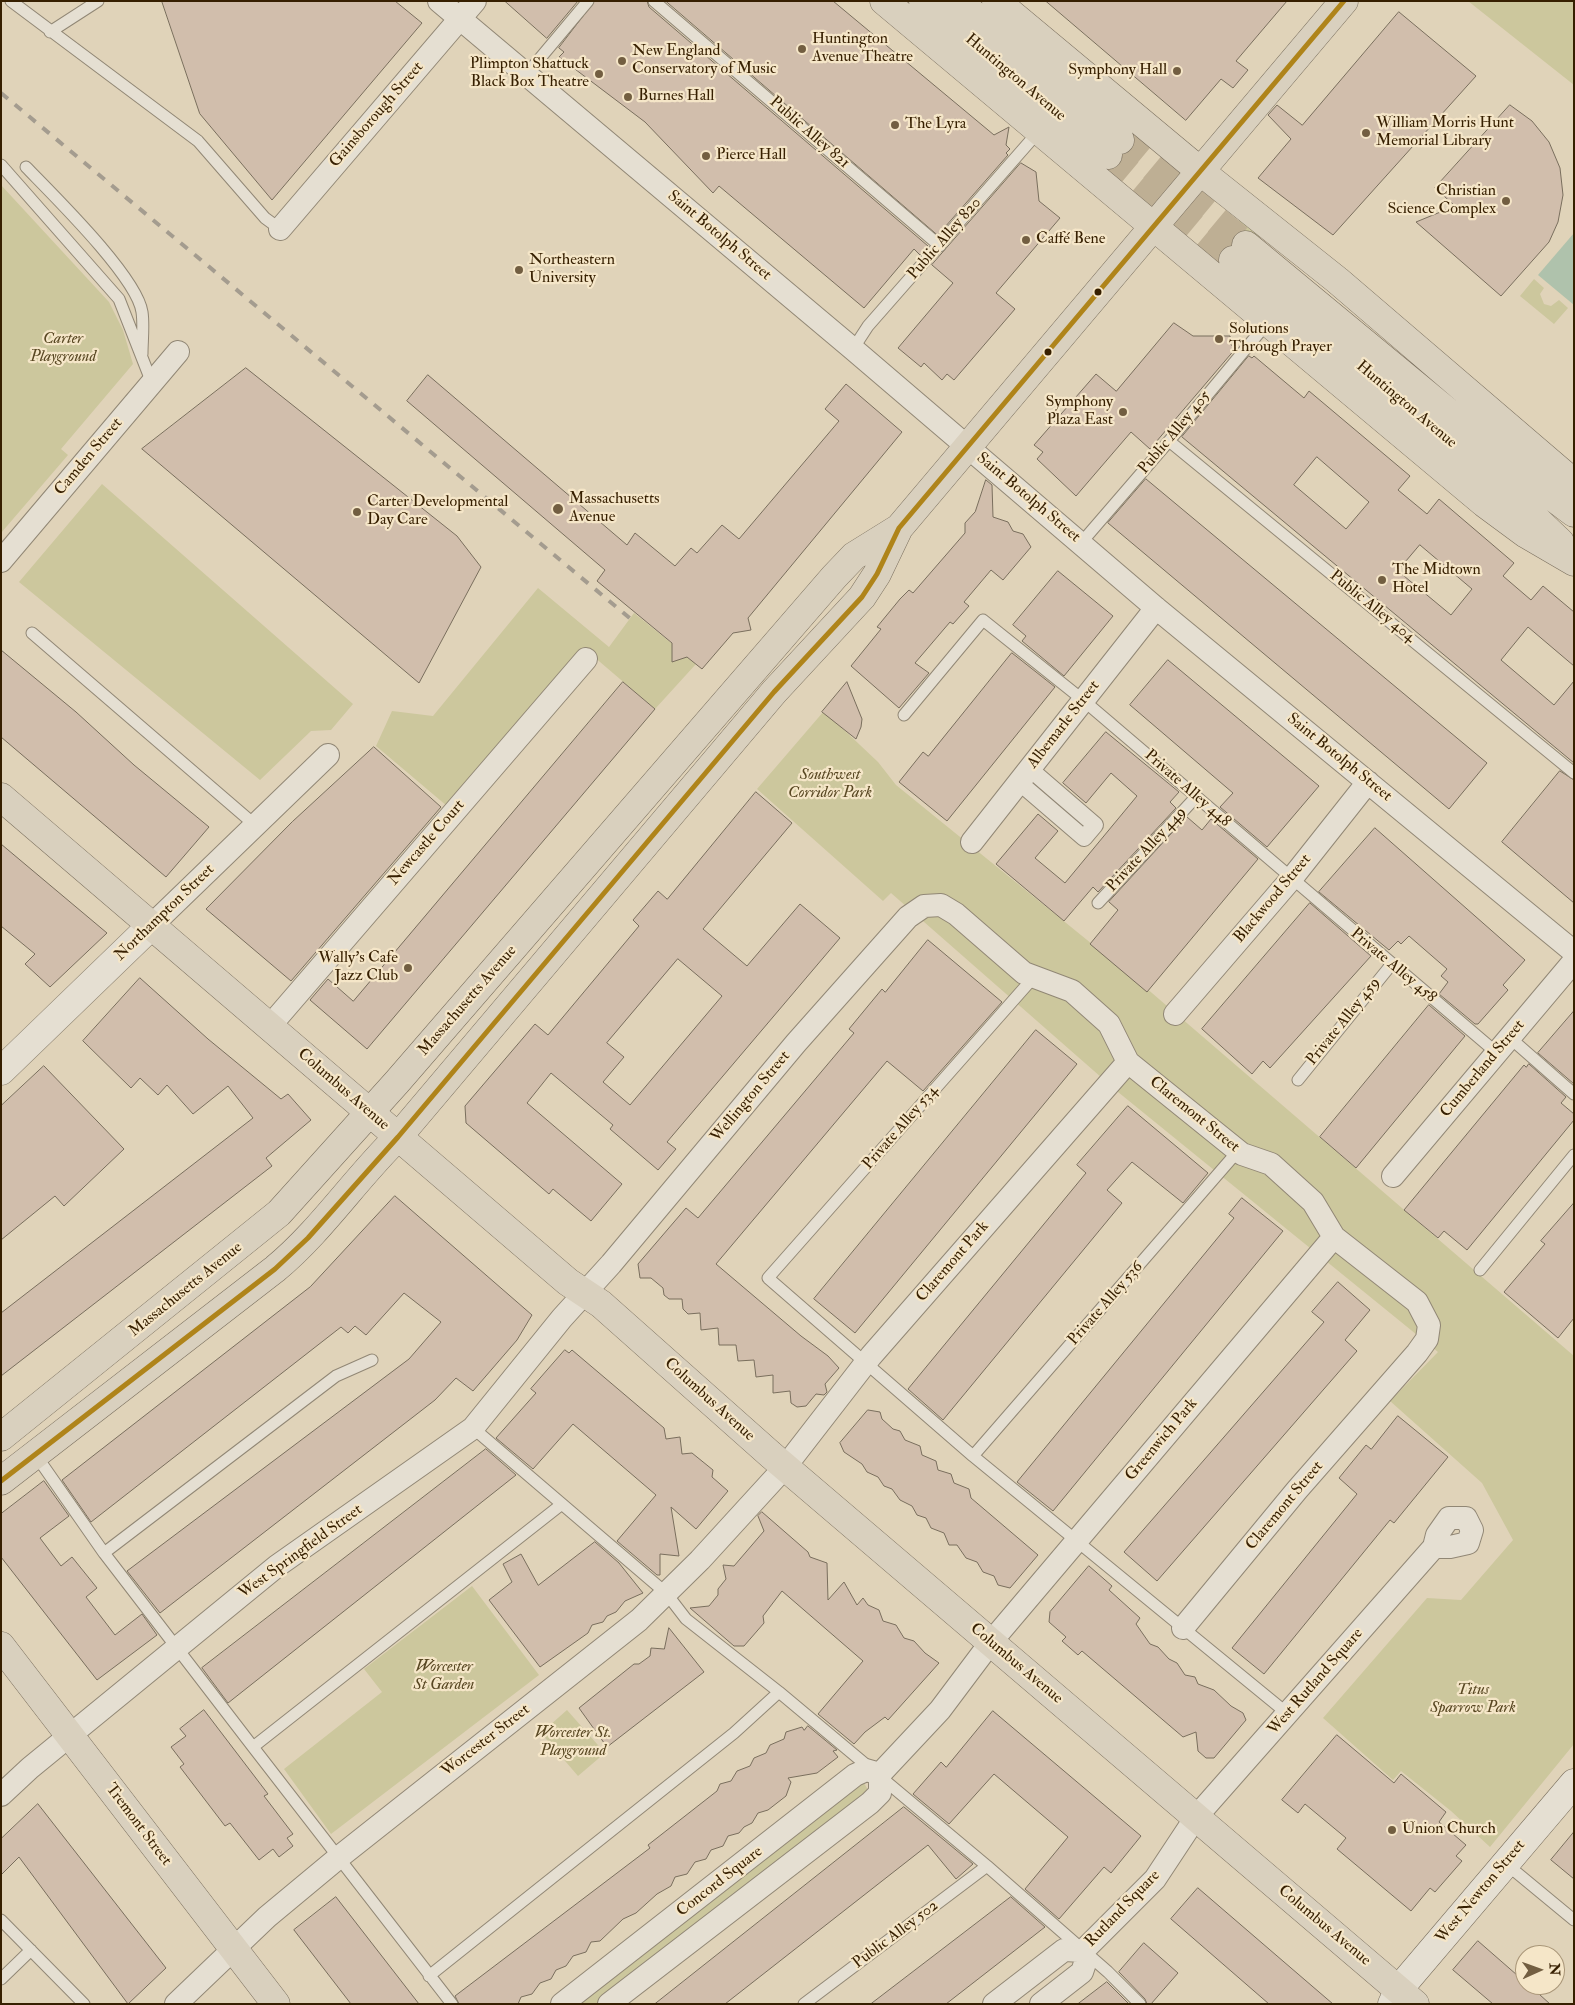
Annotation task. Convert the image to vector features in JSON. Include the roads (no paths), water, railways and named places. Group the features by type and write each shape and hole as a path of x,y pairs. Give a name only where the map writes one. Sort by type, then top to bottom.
{"main road":[{"path":"884,1 1497,513 1545,546 1574,562"},
{"name":"Huntington Avenue","path":"923,1 1114,148 958,1"},
{"path":"996,1 1200,171 1337,280 1574,483"},
{"name":"Massachusetts Avenue","path":"1,1481 291,1256 373,1162 398,1137 774,692 862,597 878,574 899,528 1344,1"},
{"name":"Huntington Avenue","path":"1574,513 1240,253 1500,485 1574,555"},
{"name":"Massachusetts Avenue","path":"1,1437 279,1213 370,1114 834,577 854,556 899,528"},
{"name":"Columbus Avenue","path":"1,797 370,1114 585,1294 601,1304 785,1467 1196,1817 1402,1999"},
{"name":"Northampton Street","path":"1,1071 151,926"},
{"name":"Tremont Street","path":"1,1646 276,2004"},
{"name":"West Newton Street","path":"1402,1999 1506,1863 1574,1783"}],"street":[{"name":"Saint Botolph Street","path":"439,1 1156,608 1574,952"},
{"name":"Gainsborough Street","path":"280,228 475,1"},
{"name":"Camden Street","path":"1,561 178,352"},
{"name":"Albemarle Street","path":"972,842 1156,608"},
{"name":"Newcastle Court","path":"268,1026 586,659"},
{"name":"Northampton Street","path":"151,926 328,755"},
{"name":"Blackwood Street","path":"1175,1014 1292,878 1368,782"},
{"name":"Claremont Street","path":"924,906 936,904 951,911 1024,973 1033,978 1065,987 1084,1001 1112,1028 1128,1062 1238,1151 1271,1164 1314,1202 1334,1238 1417,1302 1429,1325 1427,1339 1417,1353 1297,1490 1183,1628"},
{"name":"Wellington Street","path":"585,1294 826,1010 908,917 924,906"},
{"name":"Cumberland Street","path":"1393,1176 1574,961"},
{"name":"Claremont Park","path":"785,1467 866,1362 1128,1062"},
{"name":"Greenwich Park","path":"990,1642 1334,1238"},
{"name":"West Springfield Street","path":"1,1795 30,1768 277,1566 473,1428 562,1318 585,1294"},
{"name":"Worcester Street","path":"176,2004 233,1949 338,1858 639,1620 700,1560 785,1467"},
{"name":"West Rutland Square","path":"1196,1817 1434,1547"},
{"path":"880,1774 940,1710 990,1642"},
{"name":"Concord Square","path":"562,2004 855,1775 866,1770 880,1774 880,1793 870,1803 609,2004"},
{"name":"Rutland Square","path":"994,2004 1064,1950 1084,1950 1155,1879 1196,1817"},
{"name":"Rutland Square","path":"1041,2004 1082,1972 1086,1960 1084,1950"}],"lane":[{"path":"11,1 198,141 265,218 280,228"},
{"path":"50,32 98,1"},
{"path":"526,75 588,1"},
{"name":"Public Alley 821","path":"654,1 940,246"},
{"name":"Public Alley 820","path":"852,349 868,326 1039,131"},
{"path":"1,165 118,299 152,382"},
{"path":"26,167 78,222 128,281 142,312 142,358"},
{"name":"Public Alley 405","path":"1081,543 1268,322"},
{"name":"Public Alley 404","path":"1169,441 1574,773"},
{"name":"Private Alley 448","path":"904,715 983,620 1083,700 1292,878"},
{"path":"32,633 256,825"},
{"name":"Private Alley 449","path":"1098,903 1196,797"},
{"name":"Private Alley 458","path":"1292,878 1391,965 1574,1094"},
{"name":"Private Alley 459","path":"1298,1080 1391,965"},
{"name":"Private Alley 534","path":"866,1362 768,1278 1033,978"},
{"name":"Private Alley 536","path":"973,1456 1238,1151"},
{"path":"1480,1270 1574,1155"},
{"path":"104,1553 336,1376 372,1360"},
{"path":"866,1362 973,1456 1076,1542 1288,1714"},
{"path":"473,1428 666,1593 686,1619 880,1774 1084,1950 1140,2004"},
{"path":"35,1454 104,1553 452,2004"},
{"path":"253,1746 562,1504"},
{"path":"429,1976 734,1732 779,1692"},
{"path":"1506,1863 1574,1920"},
{"name":"Public Alley 502","path":"804,2004 987,1866"},
{"path":"1,1920 84,2004"},
{"path":"1,1980 31,1950"}],"tunnel":[{"path":"1120,140 1246,245"},
{"path":"1108,155 1233,260"}],"railway":[{"path":"1,93 632,620"}],"place":[{"name":"Huntington Avenue Theatre","path":"802,49"},
{"name":"New England Conservatory of Music","path":"622,61"},
{"name":"Symphony Hall","path":"1177,71"},
{"name":"Plimpton Shattuck Black Box Theatre","path":"599,74"},
{"name":"Burnes Hall","path":"628,97"},
{"name":"The Lyra","path":"895,125"},
{"name":"William Morris Hunt Memorial Library","path":"1366,133"},
{"name":"Pierce Hall","path":"706,156"},
{"name":"Christian Science Complex","path":"1506,201"},
{"name":"Caffé Bene","path":"1026,240"},
{"name":"Northeastern University","path":"519,270"},
{"name":"Solutions Through Prayer","path":"1219,339"},
{"name":"Symphony Plaza East","path":"1123,412"},
{"name":"Massachusetts Avenue","path":"558,509"},
{"name":"Carter Developmental Day Care","path":"357,512"},
{"name":"The Midtown Hotel","path":"1382,580"},
{"name":"Wally's Cafe Jazz Club","path":"408,968"},
{"name":"Union Church","path":"1392,1830"}],"park label":[{"name":"Carter Playground","path":"63,349"},
{"name":"Southwest Corridor Park","path":"830,785"},
{"name":"Worcester St Garden","path":"444,1677"},
{"name":"Titus Sparrow Park","path":"1473,1700"},
{"name":"Worcester St. Playground","path":"573,1743"}]}
